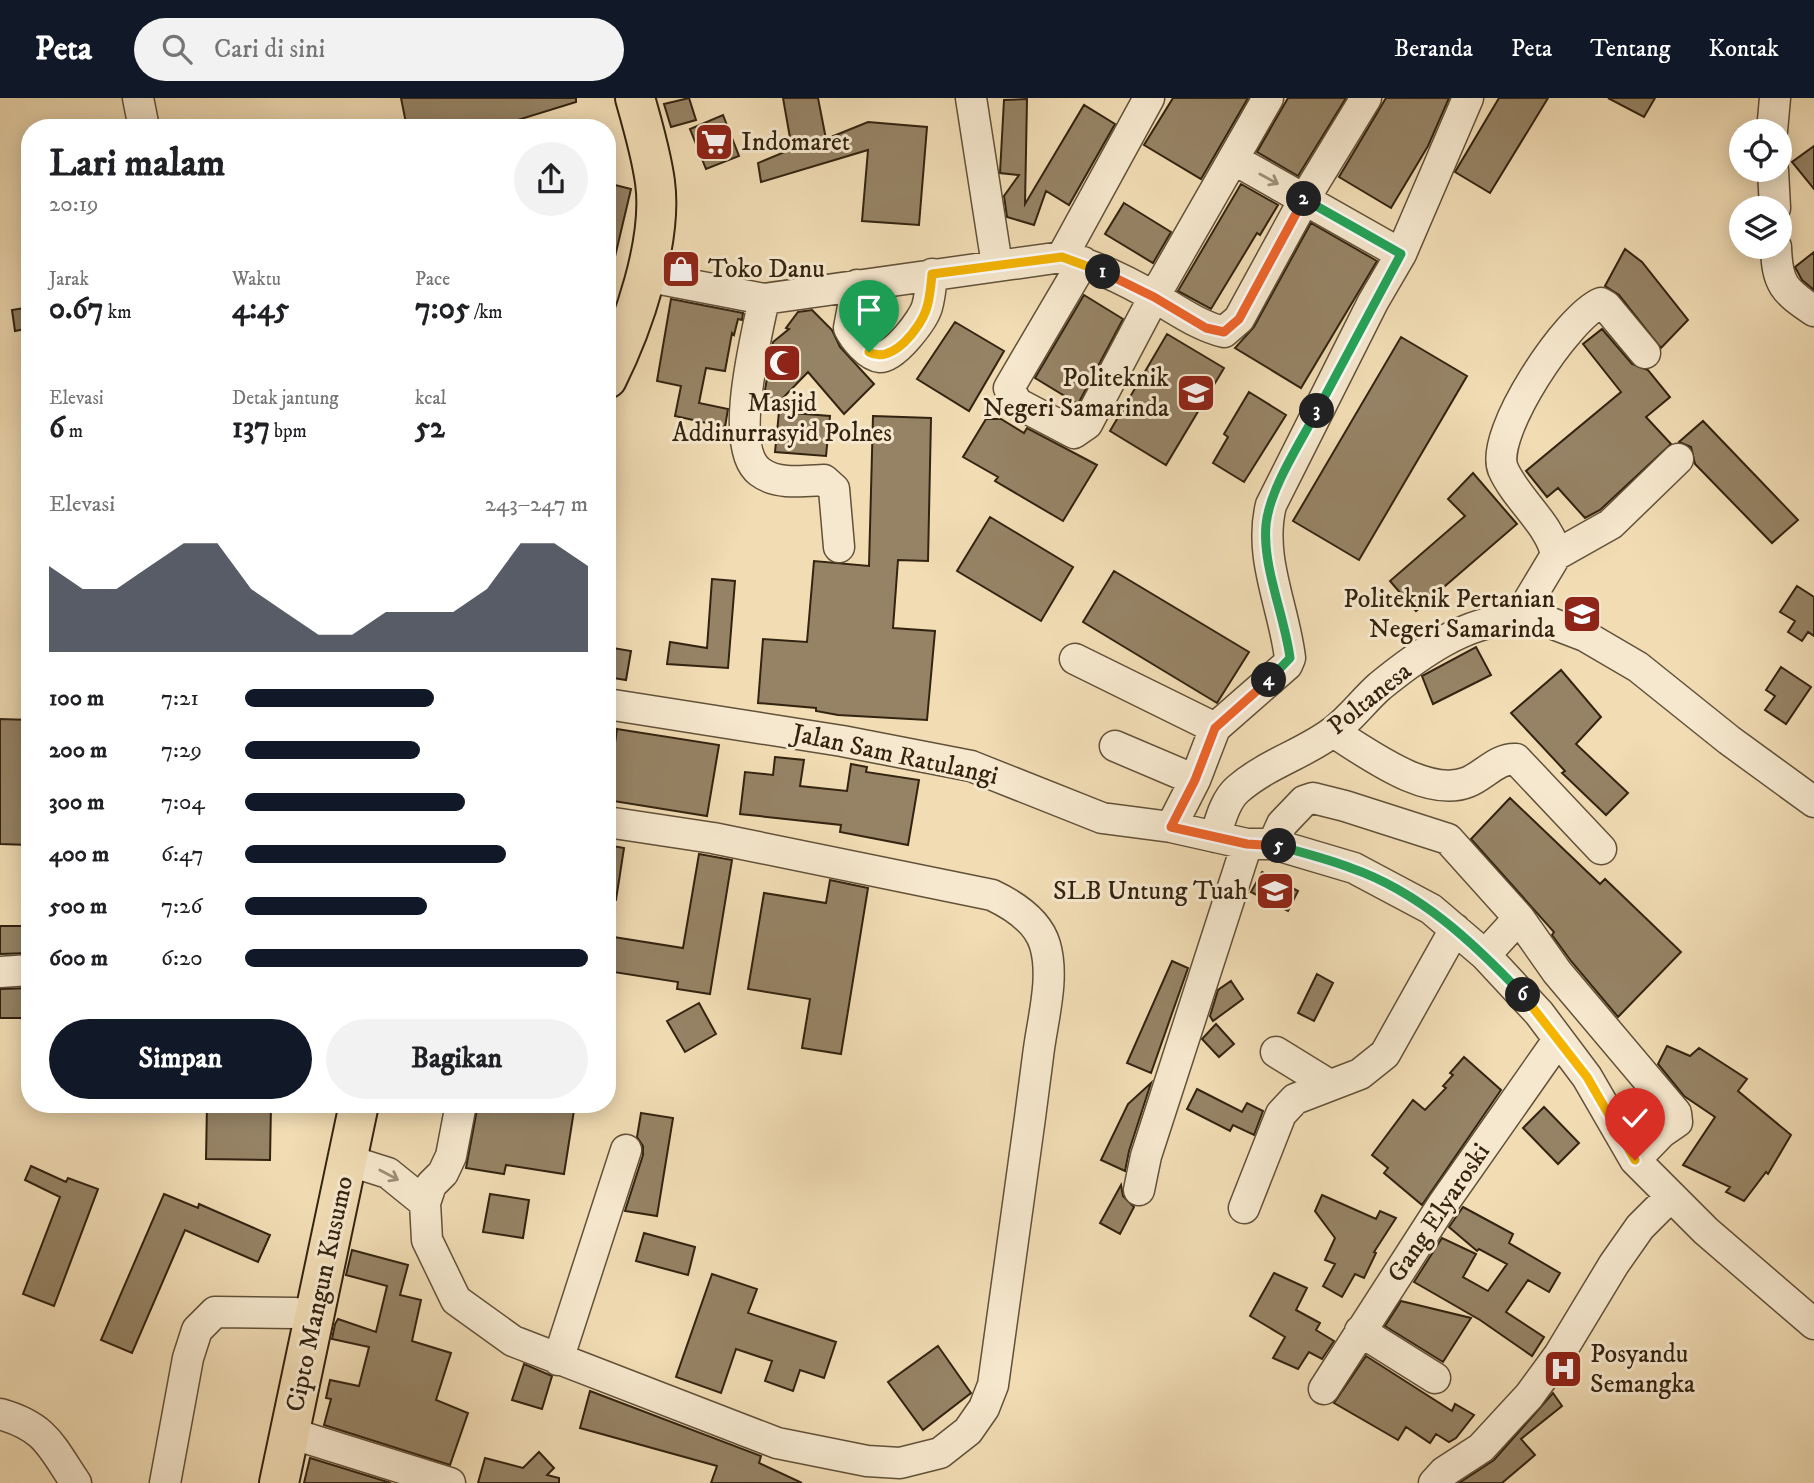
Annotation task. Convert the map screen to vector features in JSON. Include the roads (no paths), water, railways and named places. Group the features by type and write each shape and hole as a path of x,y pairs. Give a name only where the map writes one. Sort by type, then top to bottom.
{"highway":[{"path":"615,98 631,149 637,188 622,273 616,292"},
{"path":"616,362 623,348 645,276 656,185 635,98"},
{"name":"Cipto Mangun Kusumo","path":"269,1482 290,1433 320,1239 336,1113"},
{"name":"Cipto Mangun Kusumo","path":"269,1482 295,1313 347,1160 357,1113"}],"street":[{"path":"138,98 142,119"},
{"path":"971,98 997,265"},
{"path":"1149,98 1009,388 1017,403 1074,433 1087,424 1154,297 1268,98"},
{"path":"645,276 764,299 997,265 1072,259 1154,297 1206,328 1224,332 1239,319 1305,198 1366,98"},
{"path":"1171,827 1195,780 1215,728 1287,665 1290,658 1270,572 1265,526 1271,505 1367,314 1401,254 1468,98"},
{"path":"1773,119 1775,98"},
{"path":"1233,159 1401,254"},
{"path":"1777,259 1780,281 1790,295 1814,311"},
{"path":"858,285 849,328 869,352 882,357 905,340 922,319 928,306 932,274"},
{"path":"764,299 747,390 746,448 759,472 782,481 824,480 834,489 839,547"},
{"path":"1556,555 1554,541 1534,518 1502,467 1502,445 1516,409 1562,340 1593,306 1601,303 1606,306 1646,352"},
{"path":"1517,620 1556,555 1611,524 1678,459"},
{"name":"Poltanesa","path":"1215,837 1222,815 1236,791 1279,760 1333,732 1381,686 1437,647 1465,630 1496,619 1551,623 1585,636 1638,667 1740,749 1814,802"},
{"path":"1075,659 1215,728"},
{"name":"Jalan Sam Ratulangi","path":"616,705 842,741 971,766 1102,818 1171,827 1260,844 1354,868 1431,909 1485,955 1539,1013 1587,1077 1635,1160 1670,1197 1814,1324"},
{"path":"1333,732 1399,773 1438,785 1466,783 1506,759 1516,759 1601,849"},
{"path":"1115,746 1195,780"},
{"path":"1139,1189 1146,1156 1260,844 1304,801 1313,798 1448,839 1519,918 1557,972 1679,1118 1635,1160"},
{"path":"459,1113 451,1156 443,1173 430,1185 425,1203 427,1240 456,1300 513,1341 778,1443 867,1461 900,1463 940,1453 968,1431 984,1408 993,1385 1049,968 1044,942 1031,922 1012,905 992,895 713,838 616,823"},
{"path":"1485,955 1519,918"},
{"path":"1244,1208 1281,1114 1296,1099 1328,1084 1360,1074 1385,1054 1455,929"},
{"path":"0,972 21,971"},
{"name":"Gang Elyaroski","path":"1324,1389 1443,1204 1558,1040"},
{"path":"1276,1052 1328,1084"},
{"path":"558,1360 626,1150"},
{"path":"347,1160 388,1173 425,1203"},
{"path":"1434,1483 1444,1472 1481,1448 1529,1396 1559,1355 1614,1264 1640,1227 1670,1197"},
{"path":"165,1483 188,1357 197,1330 215,1312 295,1313"},
{"path":"1360,1331 1435,1378"},
{"path":"0,1414 22,1420 42,1432 76,1483"},
{"path":"290,1433 450,1483"}],"place":[{"name":"Indomaret","path":"714,142"},
{"name":"Toko Danu","path":"681,269"},
{"name":"Masjid Addinurrasyid Polnes","path":"782,363"},
{"name":"Politeknik Negeri Samarinda","path":"1196,393"},
{"name":"Politeknik Pertanian Negeri Samarinda","path":"1582,614"},
{"name":"SLB Untung Tuah","path":"1275,891"},
{"name":"Posyandu Semangka","path":"1563,1369"}]}
